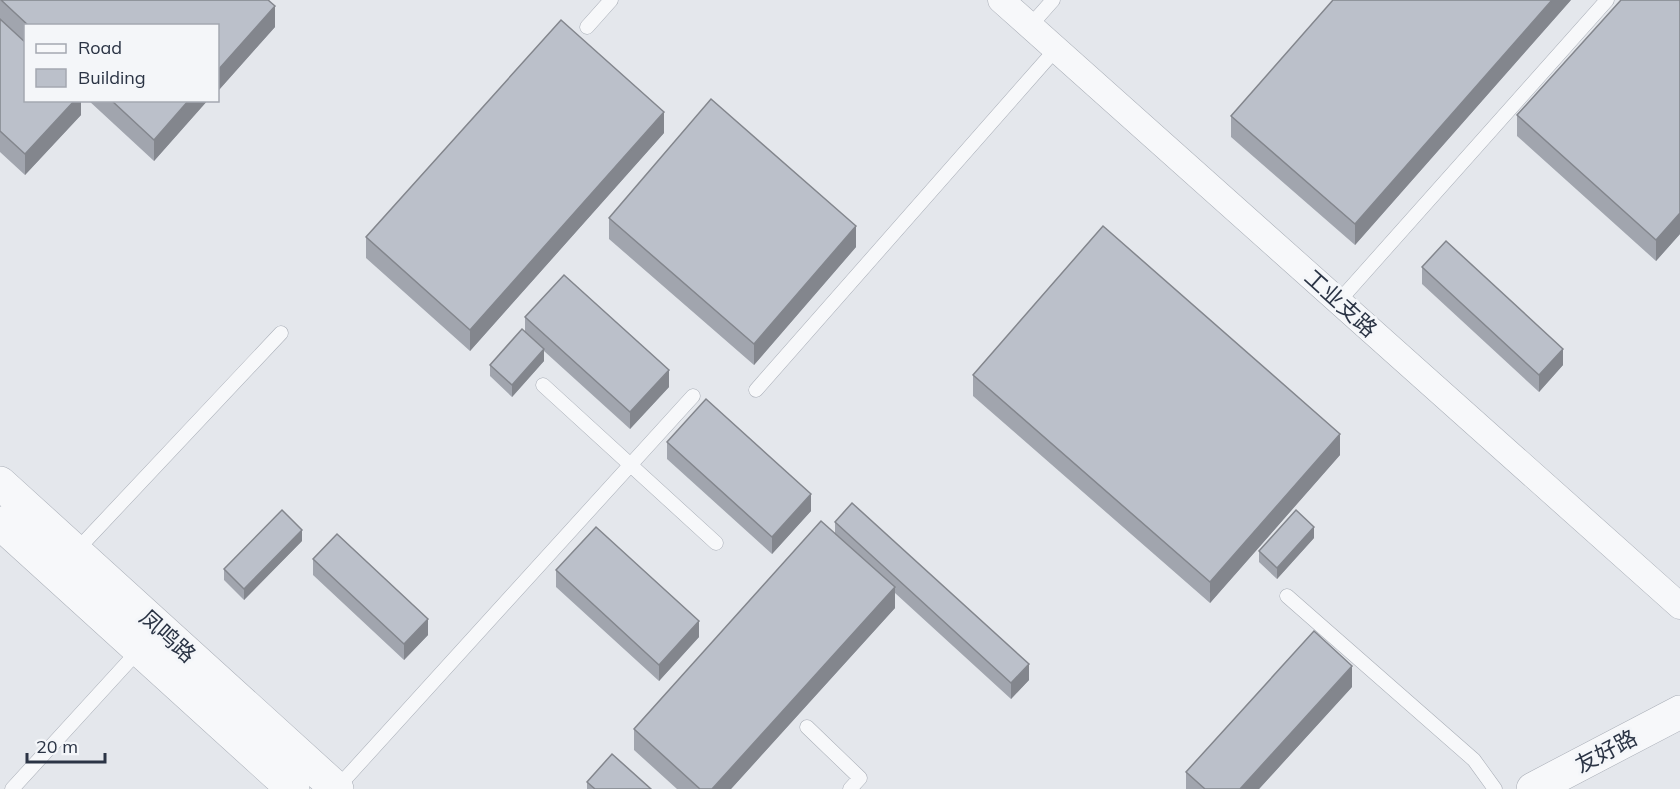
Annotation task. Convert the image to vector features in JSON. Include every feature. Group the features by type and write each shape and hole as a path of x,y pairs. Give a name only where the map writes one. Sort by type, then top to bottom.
{"street":[{"name":"工业支路","path":"1001,0 1680,606"},
{"name":"凤鸣路","path":"0,483 337,789"},
{"name":"凤鸣路","path":"0,523 293,789"},
{"name":"友好路","path":"1533,789 1680,712"}],"lane":[{"path":"586,27 612,0"},
{"path":"1030,26 1053,0"},
{"path":"1339,302 1606,0"},
{"path":"756,390 1056,49"},
{"path":"75,552 280,333"},
{"path":"543,386 716,543"},
{"path":"337,789 693,396"},
{"path":"1287,596 1474,760 1495,789"},
{"path":"12,789 139,650"},
{"path":"807,727 860,778 850,789"}],"building":[{"path":"1,0 268,0 275,6 219,69 219,24 27,24"},
{"path":"1333,0 1552,0 1355,224 1231,116"},
{"path":"1621,0 1680,0 1680,213 1656,240 1517,115"},
{"path":"0,19 24,41 24,102 73,102 25,154 0,131"},
{"path":"561,20 664,112 470,330 366,237"},
{"path":"711,99 856,226 754,344 609,218"},
{"path":"113,102 187,102 154,140"},
{"path":"1103,226 1340,434 1210,582 973,375"},
{"path":"1446,241 1563,349 1539,375 1422,267"},
{"path":"564,275 669,370 630,412 525,317"},
{"path":"522,329 544,349 512,385 490,365"},
{"path":"706,399 811,494 772,537 667,442"},
{"path":"852,503 1029,664 1011,683 835,522"},
{"path":"282,510 302,530 244,589 224,569"},
{"path":"1296,510 1314,527 1277,568 1259,551"},
{"path":"821,521 895,587 712,789 700,789 634,729"},
{"path":"596,527 699,621 659,665 556,570"},
{"path":"337,534 428,619 404,644 313,559"},
{"path":"1314,631 1352,666 1240,789 1205,789 1186,772"},
{"path":"612,754 651,789 595,789 587,782"}]}
